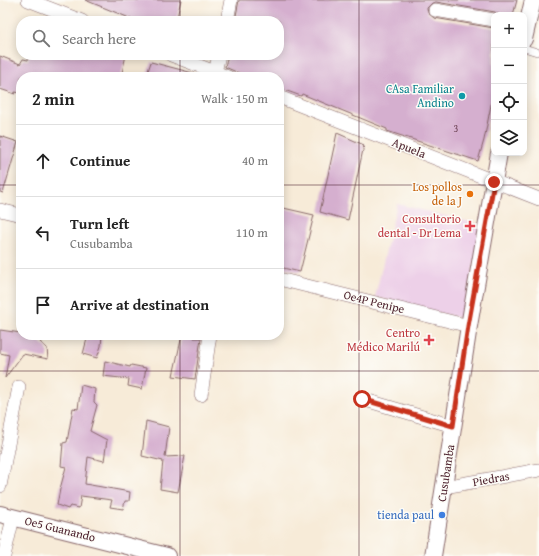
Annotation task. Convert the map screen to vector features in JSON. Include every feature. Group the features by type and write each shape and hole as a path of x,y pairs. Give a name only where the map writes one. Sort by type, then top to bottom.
{"street":[{"path":"28,0 69,16"},
{"path":"228,16 231,0"},
{"path":"527,24 533,0"},
{"path":"435,10 491,19"},
{"path":"184,60 215,72 218,60"},
{"name":"Apuela","path":"284,99 539,199"},
{"name":"Cusubamba","path":"433,556 468,326 498,156"},
{"path":"0,210 16,214"},
{"name":"Oe4P Penipe","path":"284,280 468,326"},
{"path":"202,395 209,340"},
{"path":"0,486 19,387"},
{"path":"362,399 453,426"},
{"name":"Piedras","path":"444,487 539,470"},
{"path":"4,556 6,516"},
{"name":"Oe5 Guanando","path":"6,516 167,556"}],"lane":[{"path":"527,49 537,52"}],"shaded area":[{"path":"397,204 482,225 463,319 375,297"}],"building":[{"path":"85,0 181,0 177,16 125,16"},
{"path":"239,0 517,0 514,12 495,12 436,2 432,3 427,8 428,13 434,18 491,28 491,105 478,161 387,131 387,129 302,94 301,96 284,90 284,72 236,72 225,67 227,60 284,60 284,16 236,16"},
{"path":"0,56 20,64 22,60 125,60 122,72 16,72 15,94 0,89"},
{"path":"151,62 189,72 148,72"},
{"path":"337,133 364,145 348,220 320,212"},
{"path":"0,136 16,141 16,149 3,193 0,192"},
{"path":"284,208 314,215 300,272 284,268"},
{"path":"0,330 16,332 16,340 40,340 40,342 47,348 48,359 23,354 5,378 9,355 0,353"},
{"path":"87,340 102,340 97,358 83,354"},
{"path":"181,340 201,340 195,379 173,376"},
{"path":"105,361 130,367 131,365 146,368 142,389 128,386 129,379 103,376"},
{"path":"81,385 95,389 94,402 97,405 90,431 107,440 104,461 88,457 85,484 130,492 129,501 125,501 123,509 110,507 112,500 81,496 79,508 70,506 68,509 57,505 66,467 61,466 63,443 67,442 73,408 78,409"},
{"path":"146,421 169,427 165,457 185,456 178,492 160,489 163,461 142,456"}],"place":[{"name":"CAsa Familiar Andino","path":"462,96"},
{"name":"Los pollos de la J","path":"470,194"},
{"name":"Consultorio dental - Dr Lema","path":"470,226"},
{"name":"Centro Médico Marilú","path":"429,340"},
{"name":"tienda paul","path":"442,515"}],"route":[{"path":"362,399 453,426 468,326 494,182"}]}
